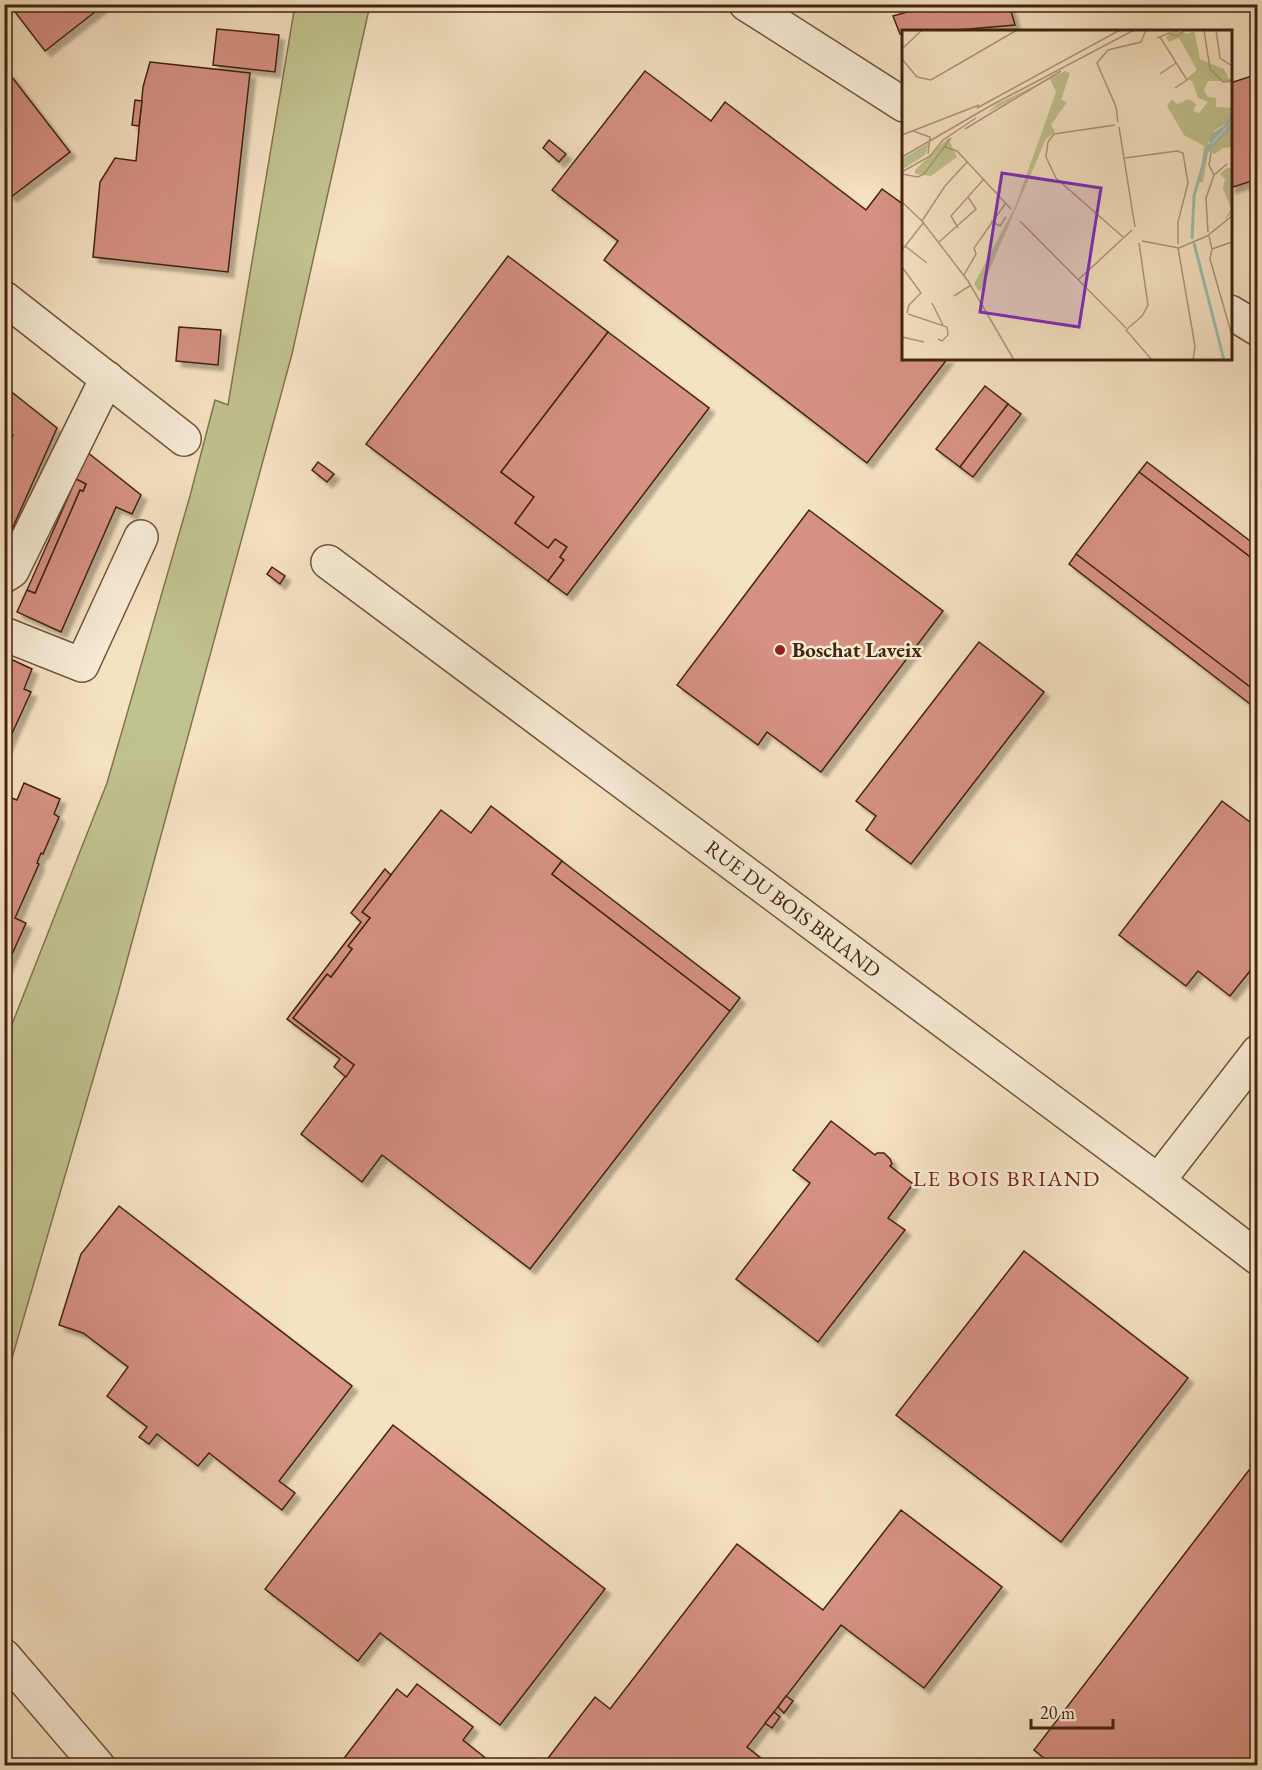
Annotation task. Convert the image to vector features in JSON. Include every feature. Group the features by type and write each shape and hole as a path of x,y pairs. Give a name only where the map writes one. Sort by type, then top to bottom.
{"street":[{"path":"746,4 902,104"},
{"path":"4,298 184,439"},
{"path":"1232,313 1257,329"},
{"path":"7,572 106,378"},
{"path":"4,634 82,665 141,537"},
{"name":"RUE DU BOIS BRIAND","path":"328,562 1158,1181 1257,1258"},
{"path":"1158,1181 1257,1052"},
{"path":"4,1656 98,1766"}],"green space":[{"path":"295,5 370,5 292,354 117,997 5,1382 5,1042 107,783 190,496 215,400 228,405"}],"building":[{"path":"9,4 105,4 45,51"},
{"path":"904,4 1009,4 1015,25 957,30 902,30 900,34 893,16 907,12"},
{"path":"217,29 279,35 275,72 213,65"},
{"path":"150,62 250,73 228,272 93,257 100,182 115,158 136,161 143,87"},
{"path":"645,71 711,121 725,102 866,210 882,189 902,204 902,360 946,360 867,463 604,260 618,241 552,190"},
{"path":"8,72 70,152 11,197 4,188 4,75"},
{"path":"1258,74 1258,179 1232,187 1232,82"},
{"path":"135,100 142,101 139,126 132,125"},
{"path":"549,140 566,154 559,162 543,148"},
{"path":"508,256 608,332 501,472 534,497 515,523 548,548 555,539 567,547 560,557 564,560 548,581 366,444"},
{"path":"179,327 221,330 218,365 176,361"},
{"path":"608,332 709,408 567,595 548,581 564,560 560,557 567,547 555,539 548,548 515,523 534,497 501,472"},
{"path":"4,386 57,428 9,536 4,534 4,454 13,435 7,432 4,435"},
{"path":"985,386 1008,404 960,467 936,449"},
{"path":"1008,404 1021,414 973,477 960,467"},
{"path":"4,439 10,442 4,454"},
{"path":"87,452 141,495 132,514 116,507 61,632 17,612 27,590 35,593 80,490 83,491 86,484 76,479"},
{"path":"318,462 334,474 327,482 312,470"},
{"path":"1147,462 1258,547 1258,563 1139,472"},
{"path":"1139,472 1258,563 1258,693 1076,554"},
{"path":"76,479 86,484 83,491 80,490 35,593 27,590"},
{"path":"809,510 943,611 821,772 767,732 758,745 677,685"},
{"path":"1076,554 1258,693 1258,710 1069,564"},
{"path":"272,567 285,576 280,584 267,574"},
{"path":"979,642 1044,692 911,864 866,830 876,816 856,801"},
{"path":"4,656 32,669 24,689 31,692 4,751"},
{"path":"24,783 60,799 54,814 59,817 43,854 41,853 37,863 39,864 15,918 26,923 4,972 4,795 17,800"},
{"path":"1222,801 1258,828 1258,961 1230,996 1198,971 1186,986 1119,935"},
{"path":"491,806 562,861 552,874 730,1011 530,1269 382,1155 362,1182 301,1134 354,1065 293,1018 327,974 331,977 352,949 348,946 370,918 362,912 441,810 471,833"},
{"path":"562,861 740,998 730,1011 552,874"},
{"path":"385,869 391,875 362,912 370,918 348,946 352,949 331,977 327,974 293,1018 354,1065 346,1077 334,1067 340,1059 287,1019 361,922 351,913"},
{"path":"831,1121 875,1155 884,1153 890,1159 892,1164 890,1166 913,1184 888,1218 905,1230 818,1342 736,1279 810,1183 793,1170"},
{"path":"119,1206 352,1386 279,1481 295,1493 282,1510 209,1453 198,1466 157,1434 149,1444 139,1437 147,1427 107,1396 128,1367 83,1333 59,1325 81,1254"},
{"path":"1024,1251 1188,1378 1061,1542 896,1415"},
{"path":"393,1425 605,1589 500,1725 380,1633 358,1661 265,1589"},
{"path":"1249,1470 1258,1477 1258,1766 1054,1766 1034,1750"},
{"path":"901,1510 1002,1587 924,1688 841,1625 747,1747 771,1766 542,1766 595,1697 610,1709 737,1544 823,1610"},
{"path":"417,1684 473,1727 463,1740 488,1760 483,1766 338,1766 397,1689 407,1697"},
{"path":"786,1696 793,1701 784,1713 778,1707"},
{"path":"774,1712 780,1717 772,1728 765,1723"}],"place":[{"name":"Boschat Laveix","path":"780,650"}],"district":[{"name":"LE BOIS BRIAND","path":"1007,1178"}]}
